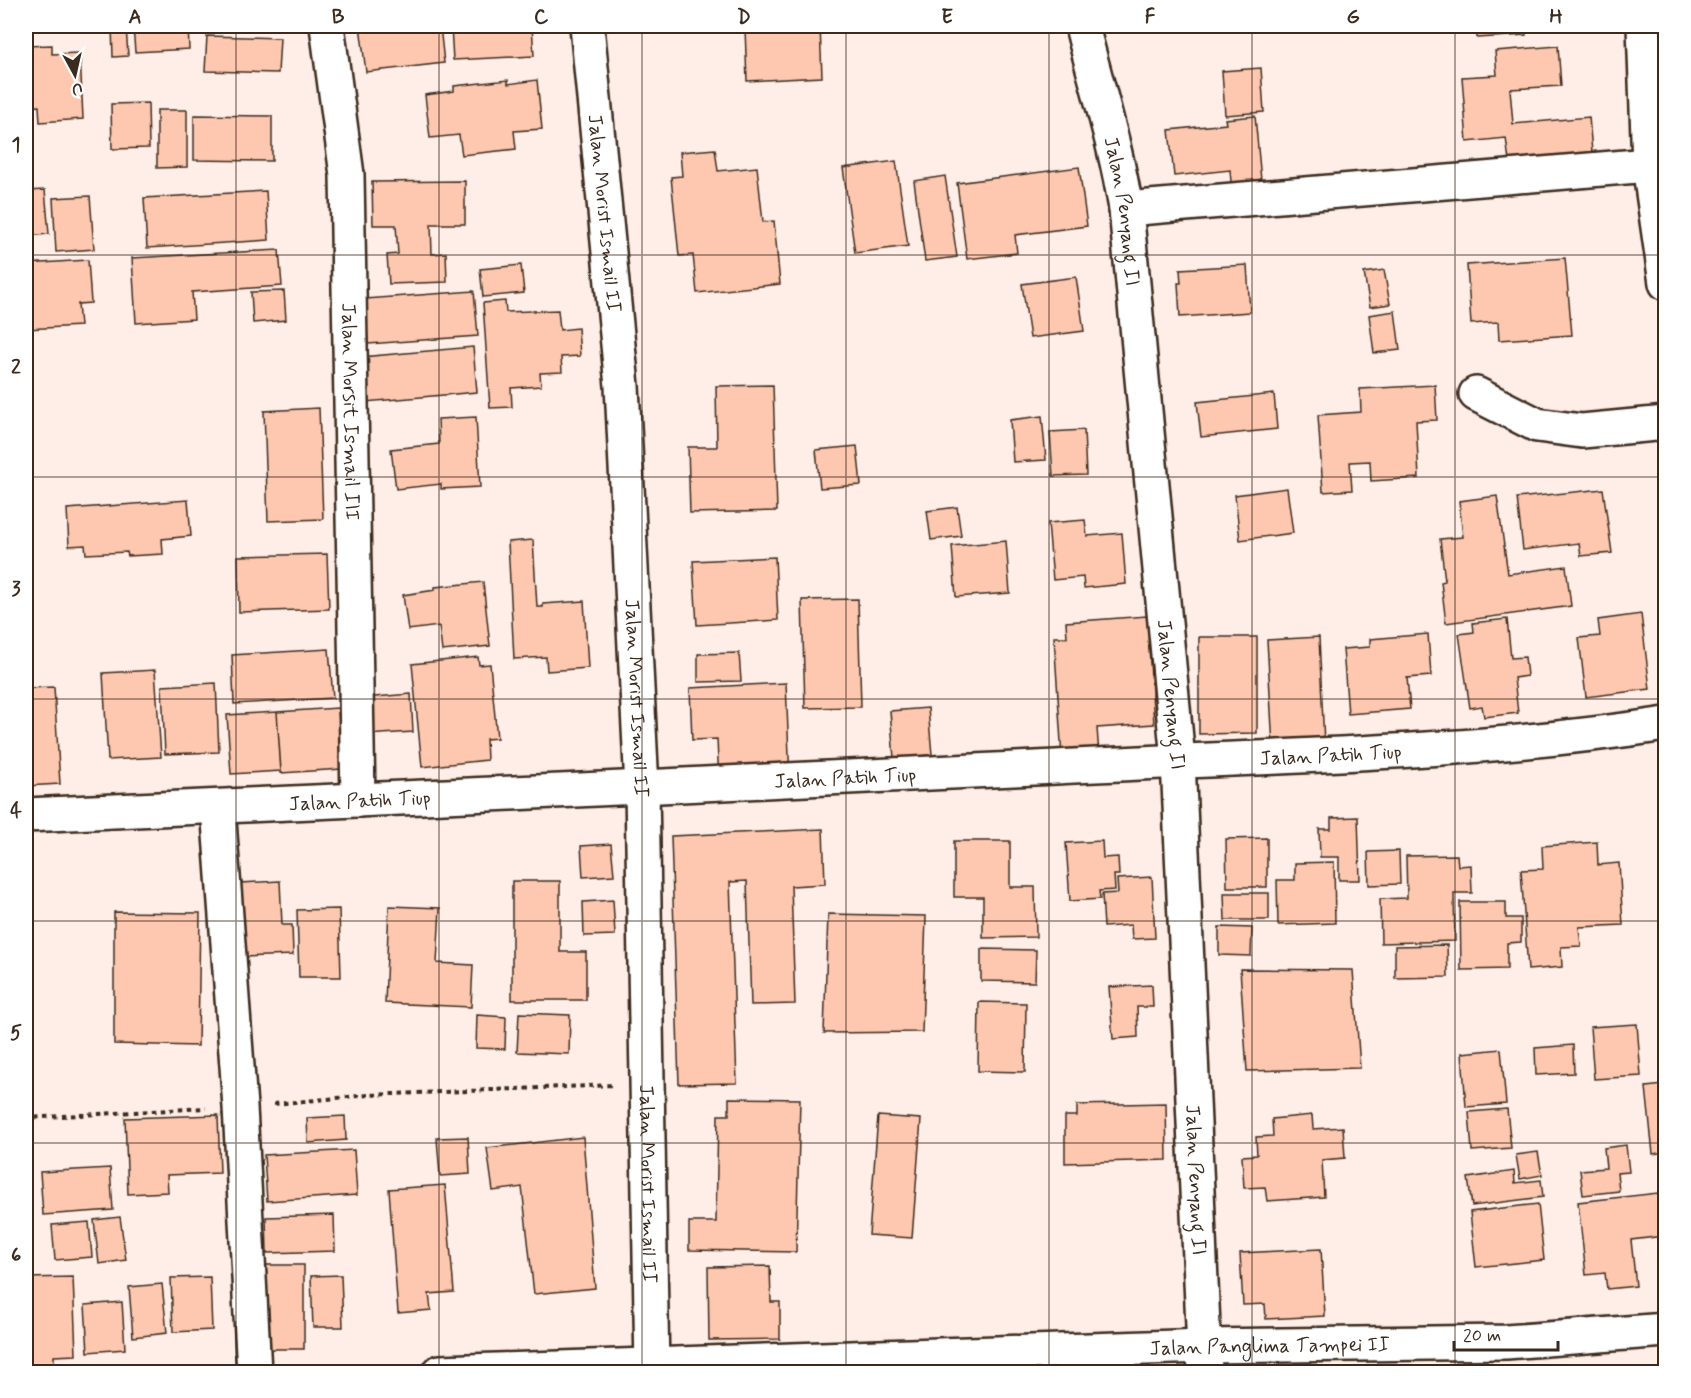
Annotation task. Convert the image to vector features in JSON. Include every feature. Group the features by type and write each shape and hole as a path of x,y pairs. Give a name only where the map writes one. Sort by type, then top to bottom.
{"street":[{"name":"Jalan Morsit Ismail III","path":"327,26 347,175 358,800"},
{"name":"Jalan Morist Ismail II","path":"586,26 622,386 642,788 652,1370"},
{"name":"Jalan Penyang II","path":"1082,26 1118,157 1126,209 1178,760 1204,1359"},
{"path":"1644,26 1649,165 1665,283"},
{"path":"1126,209 1649,165"},
{"path":"1476,394 1537,425 1582,431 1665,423"},
{"name":"Jalan Patih Tiup","path":"26,815 642,788 1404,750 1605,733 1665,723"},
{"path":"218,807 240,1107 255,1372"},
{"name":"Jalan Panglima Tampei II","path":"440,1372 1204,1359 1506,1342 1665,1330"}],"path":[{"path":"26,1118 240,1107 369,1095 647,1084"}],"building":[{"path":"112,26 126,26 128,56 113,57"},
{"path":"133,26 188,26 189,49 135,52"},
{"path":"360,26 440,26 444,63 366,72"},
{"path":"451,26 532,26 534,56 453,60"},
{"path":"820,26 822,77 747,81 745,29"},
{"path":"1476,26 1525,26 1526,35 1477,38"},
{"path":"207,36 280,38 278,73 205,71"},
{"path":"52,45 52,54 80,53 83,119 40,122 39,106 26,107 26,46"},
{"path":"1558,46 1561,86 1510,89 1513,124 1589,117 1592,152 1509,161 1506,138 1467,142 1462,77 1497,75 1495,51"},
{"path":"1261,68 1264,112 1225,115 1222,71"},
{"path":"508,80 508,84 537,80 542,129 514,131 516,149 462,155 459,135 430,138 425,95 454,91 454,86"},
{"path":"148,103 149,148 112,149 111,104"},
{"path":"157,110 187,110 187,167 157,168"},
{"path":"194,115 272,116 272,161 194,160"},
{"path":"1255,116 1262,191 1232,193 1230,170 1174,176 1169,130 1226,124 1225,119"},
{"path":"715,149 718,171 757,167 763,222 774,221 780,284 697,293 693,255 679,256 671,177 682,176 680,152"},
{"path":"896,161 908,246 855,253 843,168"},
{"path":"1079,167 1087,226 1015,235 1017,253 967,259 957,183"},
{"path":"945,176 957,257 925,261 914,181"},
{"path":"465,181 465,224 431,224 432,254 446,253 447,282 389,284 387,255 398,254 396,225 373,225 372,182"},
{"path":"45,190 49,234 26,236 26,191"},
{"path":"266,191 269,240 147,248 144,198"},
{"path":"90,196 94,249 56,252 53,198"},
{"path":"279,250 282,286 192,292 194,319 136,323 132,258"},
{"path":"1565,258 1572,335 1499,340 1498,322 1471,324 1467,265"},
{"path":"88,260 91,303 78,304 80,326 26,329 26,264"},
{"path":"521,265 524,293 483,297 480,269"},
{"path":"1247,265 1250,312 1180,317 1178,283 1181,283 1180,269"},
{"path":"1384,270 1390,304 1370,307 1364,273"},
{"path":"1076,277 1084,331 1030,338 1022,284"},
{"path":"284,291 286,320 253,323 251,292"},
{"path":"474,291 478,336 368,344 365,299"},
{"path":"505,301 506,312 558,310 560,330 578,328 580,356 561,357 562,372 540,373 541,386 511,388 512,407 490,408 483,303"},
{"path":"1395,311 1400,350 1374,353 1369,315"},
{"path":"473,347 477,392 365,402 361,357"},
{"path":"773,385 777,511 690,513 688,447 717,447 716,386"},
{"path":"1435,385 1437,420 1416,421 1419,478 1371,481 1370,461 1350,462 1352,490 1323,492 1318,415 1361,412 1360,389"},
{"path":"1274,394 1277,429 1201,437 1197,402"},
{"path":"319,408 323,519 268,521 264,411"},
{"path":"1042,416 1046,460 1013,462 1010,420"},
{"path":"476,417 480,487 441,489 441,484 396,489 391,449 439,444 438,419"},
{"path":"1084,430 1086,475 1053,476 1050,432"},
{"path":"857,446 861,485 820,488 816,450"},
{"path":"1287,488 1293,533 1240,540 1235,495"},
{"path":"1603,489 1612,553 1581,556 1579,543 1523,550 1517,498"},
{"path":"1497,496 1508,574 1566,566 1571,606 1446,623 1441,582 1445,581 1440,539 1463,537 1459,501"},
{"path":"188,500 191,536 162,539 163,554 128,556 127,552 86,554 85,545 69,546 67,509"},
{"path":"957,507 961,536 931,540 927,511"},
{"path":"1085,520 1087,536 1122,533 1126,584 1084,588 1083,577 1053,580 1048,523"},
{"path":"533,540 537,607 543,607 543,604 584,601 588,668 547,671 546,657 514,659 508,542"},
{"path":"1006,541 1010,593 956,597 952,546"},
{"path":"327,554 329,609 239,612 238,556"},
{"path":"775,557 778,620 697,625 693,561"},
{"path":"483,582 490,646 442,651 439,626 408,630 403,595 435,590 435,587"},
{"path":"858,599 861,707 805,708 802,600"},
{"path":"1641,614 1650,689 1586,697 1579,638 1600,636 1598,620"},
{"path":"1147,616 1154,724 1097,728 1099,755 1062,757 1054,637 1067,637 1066,622"},
{"path":"1507,619 1511,658 1525,657 1527,676 1514,678 1518,713 1484,717 1482,706 1470,708 1459,634 1474,632 1473,623"},
{"path":"1428,634 1431,676 1407,678 1410,709 1348,714 1343,649 1370,647 1370,639"},
{"path":"1199,637 1257,637 1257,733 1199,734"},
{"path":"1319,637 1324,744 1273,747 1267,640"},
{"path":"329,649 333,698 234,704 232,655"},
{"path":"739,653 741,681 698,682 698,654"},
{"path":"478,657 479,665 490,664 497,738 486,739 487,760 422,767 412,664"},
{"path":"155,670 161,757 108,760 103,673"},
{"path":"216,683 219,752 165,754 162,686"},
{"path":"786,683 790,780 719,783 717,739 692,740 690,688"},
{"path":"54,687 60,784 26,786 26,688"},
{"path":"411,694 413,732 365,735 362,698"},
{"path":"338,708 342,769 281,773 277,712"},
{"path":"928,708 932,755 894,758 890,711"},
{"path":"277,712 281,771 231,774 227,715"},
{"path":"1358,817 1360,880 1339,880 1339,857 1320,857 1319,829 1331,829 1331,818"},
{"path":"823,829 825,884 791,886 795,1004 751,1005 747,881 730,882 737,1083 679,1084 671,836"},
{"path":"1267,838 1267,887 1227,887 1226,839"},
{"path":"954,841 1010,841 1010,887 1035,887 1036,937 983,938 983,897 954,897"},
{"path":"1102,841 1103,858 1118,857 1119,875 1114,875 1115,890 1099,891 1100,899 1070,901 1066,843"},
{"path":"1597,842 1598,865 1619,863 1623,925 1579,927 1581,946 1561,947 1562,967 1528,970 1521,870 1543,869 1542,846"},
{"path":"611,844 614,875 583,877 581,846"},
{"path":"1399,851 1400,884 1369,885 1368,852"},
{"path":"1457,855 1458,866 1471,865 1472,893 1454,893 1455,941 1381,943 1380,899 1407,898 1406,856"},
{"path":"1334,862 1335,923 1278,925 1277,880 1295,880 1295,863"},
{"path":"1152,877 1155,938 1132,939 1131,925 1104,927 1102,894 1118,893 1117,879"},
{"path":"280,881 282,925 292,925 293,955 243,957 240,883"},
{"path":"512,881 560,881 560,952 586,952 586,1000 512,1000"},
{"path":"1224,893 1269,893 1269,920 1225,920"},
{"path":"613,900 615,935 584,936 583,902"},
{"path":"1460,902 1506,902 1506,918 1521,918 1521,942 1507,943 1507,969 1461,970"},
{"path":"389,906 440,908 437,963 473,965 471,1007 385,1003"},
{"path":"339,909 341,977 299,977 297,910"},
{"path":"114,912 200,913 198,1046 114,1044"},
{"path":"828,914 926,916 922,1032 824,1033"},
{"path":"1219,927 1252,928 1251,956 1219,955"},
{"path":"1447,945 1448,977 1395,978 1395,946"},
{"path":"981,949 1036,950 1035,982 981,981"},
{"path":"1240,969 1353,970 1360,1068 1247,1071"},
{"path":"1152,985 1153,1007 1137,1007 1138,1037 1113,1039 1109,987"},
{"path":"979,1002 1026,1003 1025,1072 978,1071"},
{"path":"519,1013 570,1015 569,1054 517,1052"},
{"path":"477,1015 506,1017 505,1049 476,1048"},
{"path":"1637,1024 1641,1076 1594,1079 1590,1027"},
{"path":"1573,1045 1574,1073 1536,1075 1535,1048"},
{"path":"1501,1049 1506,1104 1466,1107 1462,1053"},
{"path":"1664,1085 1666,1152 1653,1154 1646,1087"},
{"path":"729,1098 800,1099 796,1252 689,1250 689,1222 716,1222 718,1115 729,1115"},
{"path":"1166,1103 1167,1160 1065,1163 1065,1116 1077,1116 1077,1105"},
{"path":"1507,1109 1511,1148 1472,1151 1469,1112"},
{"path":"218,1115 220,1173 167,1175 168,1192 128,1194 125,1118"},
{"path":"1312,1115 1313,1129 1343,1127 1345,1158 1322,1160 1324,1197 1267,1201 1265,1187 1244,1188 1242,1156 1257,1155 1256,1137 1273,1136 1272,1119"},
{"path":"345,1116 346,1140 308,1143 307,1118"},
{"path":"878,1116 921,1119 912,1238 869,1235"},
{"path":"468,1137 470,1174 440,1176 437,1138"},
{"path":"583,1137 595,1288 534,1294 522,1187 493,1191 487,1148"},
{"path":"1626,1145 1629,1172 1617,1173 1619,1191 1583,1195 1580,1170 1606,1168 1604,1148"},
{"path":"354,1150 357,1195 267,1201 264,1155"},
{"path":"1538,1152 1542,1175 1520,1179 1516,1155"},
{"path":"110,1168 113,1210 43,1215 40,1172"},
{"path":"1514,1171 1515,1183 1541,1180 1543,1197 1472,1206 1468,1178"},
{"path":"445,1185 454,1292 429,1294 431,1310 398,1313 389,1189"},
{"path":"1658,1193 1664,1236 1631,1240 1636,1286 1607,1289 1605,1273 1586,1275 1578,1202"},
{"path":"1538,1204 1544,1260 1476,1267 1470,1212"},
{"path":"334,1215 335,1251 267,1253 266,1217"},
{"path":"120,1217 126,1260 99,1264 94,1220"},
{"path":"89,1222 92,1257 55,1260 52,1225"},
{"path":"1321,1249 1325,1316 1266,1319 1265,1304 1243,1305 1240,1253"},
{"path":"266,1265 304,1265 304,1349 266,1349"},
{"path":"770,1266 771,1302 780,1302 780,1339 709,1340 708,1267"},
{"path":"341,1275 343,1327 313,1327 311,1276"},
{"path":"73,1277 76,1355 54,1356 54,1372 26,1372 26,1278"},
{"path":"210,1277 212,1330 173,1332 171,1278"},
{"path":"162,1284 167,1333 133,1337 129,1287"},
{"path":"122,1302 125,1349 88,1352 85,1305"}]}
